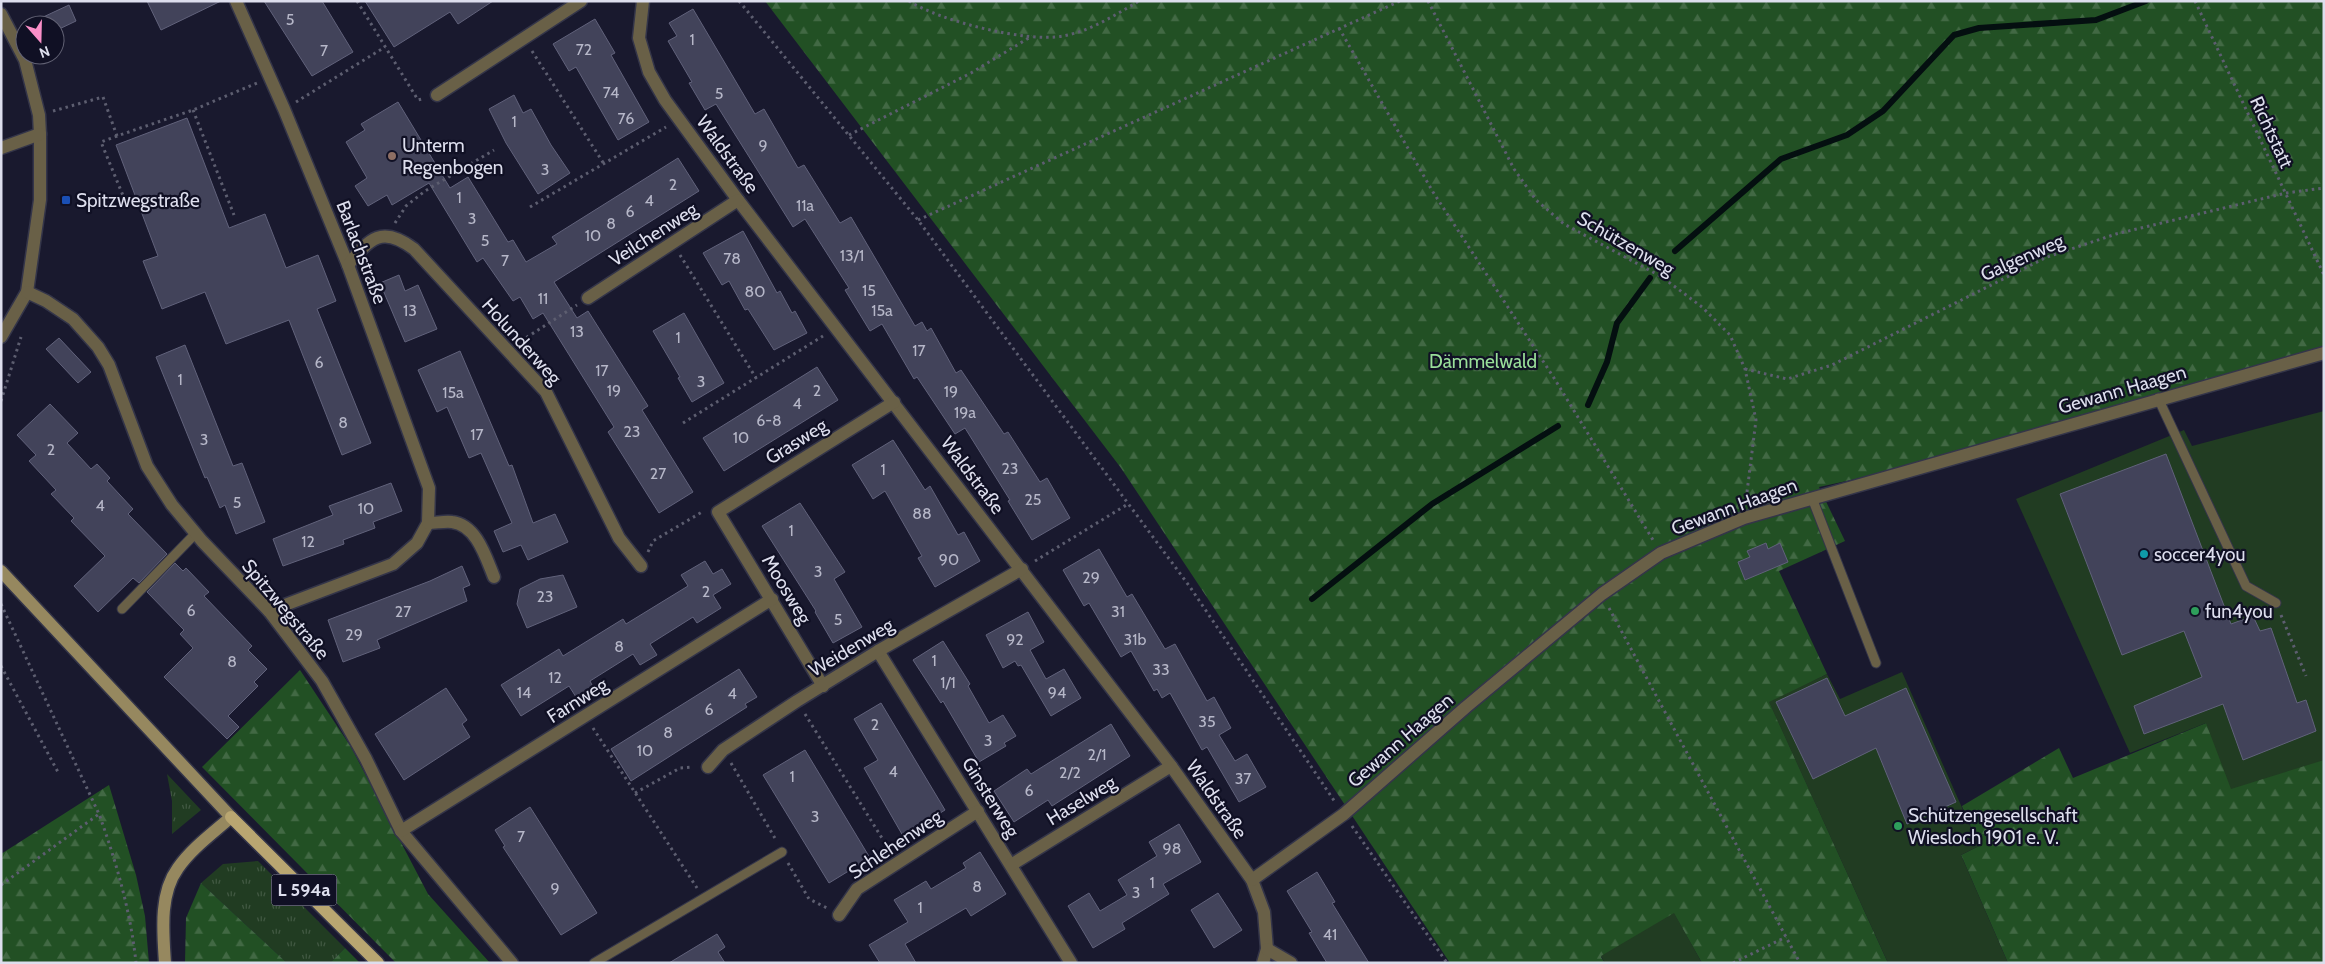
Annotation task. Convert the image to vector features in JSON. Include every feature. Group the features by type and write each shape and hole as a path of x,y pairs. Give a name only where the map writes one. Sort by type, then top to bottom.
{"main road":[{"path":"1,571 231,817 200,844 177,869 168,890 163,921 165,963"},
{"name":"L 594a","path":"231,817 378,963"}],"street":[{"name":"Barlachstraße","path":"236,1 284,109 348,265 429,488 428,523 417,543 392,564 269,612"},
{"path":"437,95 580,1"},
{"name":"Waldstraße","path":"643,1 638,38 643,56 655,84 738,200 1171,766 1252,880 1264,912 1267,949"},
{"path":"1,14 25,60 39,115 40,134 40,200 27,292 1,337"},
{"path":"1,148 40,134"},
{"name":"Veilchenweg","path":"588,298 738,200"},
{"path":"348,265 369,242 382,236"},
{"name":"Holunderweg","path":"382,236 399,238 414,249 546,392 619,538 641,566"},
{"name":"Spitzwegstraße","path":"27,292 46,301 73,319 98,347 110,365 147,466 172,505 269,612 322,681 342,712 401,831 512,963"},
{"name":"Gewann Haagen","path":"1252,880 1344,814 1466,707 1602,594 1661,553 1744,518 2158,398 2324,353"},
{"name":"Grasweg","path":"718,512 894,402"},
{"name":"Moosweg","path":"718,512 823,686"},
{"path":"428,523 453,522 465,526 483,549 494,578"},
{"name":"Weidenweg","path":"708,767 723,750 797,701 878,651 1022,569"},
{"name":"Farnweg","path":"401,831 772,599"},
{"name":"Ginsterweg","path":"878,651 1071,963"},
{"name":"Haselweg","path":"1011,865 1171,766"},
{"name":"Schlehenweg","path":"838,915 857,889 978,811"},
{"path":"1263,963 1267,949 1291,963"}],"lane":[{"path":"2158,398 2246,586 2276,603"},
{"path":"1812,498 1876,664"},
{"path":"122,609 196,533"},
{"path":"594,963 782,852"}],"path":[{"path":"357,1 418,100 437,95"},
{"path":"738,1 918,220 1190,587 1447,963"},
{"path":"909,1 922,10 963,23 1017,35 1062,37 1096,27 1139,1"},
{"path":"918,220 1400,1"},
{"name":"Schützenweg","path":"1428,1 1514,169 1536,200 1564,224 1662,277 1702,307 1730,335 1745,369 1756,420 1744,518"},
{"name":"Richtstatt","path":"2195,1 2324,274"},
{"path":"1339,28 1433,192 1554,378 1661,553"},
{"path":"849,135 970,73 1033,36"},
{"path":"524,38 604,164"},
{"path":"284,109 385,47"},
{"path":"124,198 101,142 194,110 269,78"},
{"path":"39,115 103,97 117,136"},
{"path":"194,110 234,215"},
{"path":"530,208 679,119"},
{"path":"382,236 396,223 406,206 425,191 494,150"},
{"name":"Galgenweg","path":"1745,369 1787,379 1832,365 2047,257 2116,234 2286,193 2324,188"},
{"path":"672,244 756,378"},
{"path":"508,350 588,298"},
{"path":"683,423 836,327"},
{"path":"1,400 24,330"},
{"path":"1022,569 1128,504"},
{"path":"641,566 653,541 706,510 718,512"},
{"path":"1602,594 1800,963"},
{"path":"2276,603 2306,676"},
{"path":"1,604 100,814 132,933 136,963"},
{"path":"1,666 59,774"},
{"path":"797,701 897,862"},
{"path":"586,716 703,898"},
{"path":"635,793 680,768 708,767"},
{"path":"1,885 100,814"},
{"path":"1733,963 1786,937"}],"green space":[{"name":"Dämmelwald","path":"765,1 2324,1 2324,360 2038,439 1819,487 1845,541 1779,571 1827,674 1770,703 1888,963 1702,963 1674,914 1601,957 1605,963 1450,963 1121,468"},
{"name":"fun4you","path":"2324,411 2324,760 2231,789 2206,723 2130,753 2016,499 2184,430 2192,446"},
{"path":"300,670 351,747 428,894 490,963 396,963 202,767"},
{"name":"Schützengesellschaft Wiesloch 1901 e. V.","path":"1902,672 1979,846 1961,855 2008,963 1888,963 1769,702 1827,674 1840,699"},
{"path":"2206,723 2324,760 2324,963 2008,963 1961,855 1979,846 1962,806 2059,748 2073,778"},
{"path":"167,774 201,810 172,834 172,801"},
{"path":"109,785 136,875 145,916 149,963 1,963 1,854"},
{"path":"258,861 345,948 330,963 287,963 201,883 223,864"},
{"path":"201,883 287,963 185,963 186,918"},
{"path":"1674,913 1702,963 1605,963 1601,956"},
{"path":"345,948 360,963 330,963"}],"building":[{"path":"147,1 221,1 161,30"},
{"path":"264,1 322,1 353,52 312,76"},
{"path":"365,1 493,1 458,24 450,12 394,47"},
{"path":"69,5 76,21 65,26 65,15 48,15"},
{"path":"693,9 755,114 764,109 798,168 804,165 840,223 851,217 915,326 922,322 927,331 931,328 956,373 961,370 1004,434 1008,432 1040,482 1047,478 1070,518 1032,540 1008,501 1010,500 965,428 955,434 917,377 914,379 882,324 870,331 845,290 849,288 805,219 793,227 716,104 705,110 689,83 692,82 668,41 677,36 669,23"},
{"path":"595,19 615,53 611,55 649,122 618,140 576,67 569,71 553,44"},
{"path":"514,95 523,113 531,109 551,145 570,173 538,194 506,143 489,109"},
{"path":"398,102 450,188 468,177 508,242 513,240 526,262 557,244 552,237 678,158 699,191 554,282 577,318 588,311 648,406 642,410 693,492 659,513 608,432 614,427 543,313 533,319 520,297 513,301 483,258 477,262 429,183 392,205 387,195 368,206 355,186 367,178 346,142 365,130 361,124"},
{"path":"187,118 229,228 265,214 286,268 318,255 336,301 317,309 371,443 342,455 289,320 226,344 205,292 162,309 143,261 158,256 116,145"},
{"path":"743,231 777,293 780,291 792,313 795,311 807,333 774,350 748,309 745,310 729,281 722,285 703,253"},
{"path":"399,275 405,291 418,285 437,329 405,342 380,283"},
{"path":"684,313 724,383 692,402 678,378 680,377 653,331"},
{"path":"59,338 91,372 78,383 46,349"},
{"path":"185,345 233,466 242,463 265,522 236,534 225,505 220,508 207,477 205,478 156,357"},
{"path":"460,351 509,466 512,465 533,523 555,514 568,542 528,560 521,545 503,552 494,531 512,523 481,453 469,458 447,407 437,412 418,370"},
{"path":"817,367 838,400 724,471 703,438"},
{"path":"50,404 78,433 67,443 91,469 97,464 110,478 107,481 133,509 128,514 167,554 139,583 133,578 98,612 74,586 105,556 71,521 74,518 51,494 56,490 29,461 36,455 17,435"},
{"path":"893,440 925,490 930,486 958,535 964,532 980,561 935,587 918,558 922,556 885,491 873,499 852,465"},
{"name":"soccer4you","path":"2166,454 2231,624 2253,616 2260,631 2271,628 2297,703 2306,700 2316,731 2243,760 2223,704 2144,734 2134,706 2202,677 2184,631 2122,655 2060,494"},
{"path":"391,483 402,511 373,522 375,528 343,540 344,544 283,566 273,539 333,515 329,506"},
{"path":"800,503 845,572 834,579 862,627 833,643 816,611 762,526"},
{"path":"1766,543 1768,549 1780,543 1788,562 1745,580 1738,562 1750,557 1747,551"},
{"path":"1099,549 1127,597 1132,594 1165,649 1175,644 1207,701 1214,697 1231,728 1219,735 1235,761 1247,754 1266,787 1239,802 1207,747 1202,750 1170,693 1162,698 1157,689 1154,691 1131,651 1121,657 1089,603 1084,606 1063,570"},
{"path":"705,561 713,574 722,569 731,584 713,595 721,608 697,623 693,617 650,644 657,655 640,665 633,654 590,681 593,687 576,697 569,686 521,716 501,685 559,649 563,656 623,619 626,624 688,586 681,575"},
{"path":"175,563 183,571 186,568 209,592 204,596 252,646 248,650 267,669 254,682 258,686 228,716 239,727 227,739 164,677 193,648 180,634 184,630 147,592"},
{"path":"462,566 470,585 463,588 467,601 377,640 380,648 343,662 328,620 430,581"},
{"path":"563,575 577,607 527,628 517,604 520,589 540,579"},
{"path":"1028,612 1044,642 1030,650 1046,679 1064,669 1081,698 1051,716 1021,665 1018,666 1015,661 1003,668 986,635"},
{"path":"943,641 970,684 968,686 989,723 1003,715 1016,736 1004,743 1006,746 979,762 943,701 941,703 913,660"},
{"path":"739,669 757,697 745,704 747,707 631,781 611,749"},
{"path":"1827,678 1845,716 1906,688 1956,802 1907,824 1876,748 1813,779 1776,702"},
{"path":"446,688 467,720 462,724 470,737 404,780 375,734"},
{"path":"881,703 945,810 903,836 864,768 878,760 854,719"},
{"path":"1111,724 1130,756 1052,806 1048,800 1014,822 994,791 1027,769 1031,774"},
{"path":"805,750 870,858 829,883 763,775"},
{"path":"530,807 597,913 561,935 503,847 505,846 495,830"},
{"path":"1179,824 1201,862 1163,884 1169,894 1122,923 1125,929 1093,948 1068,906 1089,893 1100,911 1127,895 1118,880 1157,856 1149,842"},
{"path":"980,852 1006,894 971,916 966,908 905,944 916,963 880,963 869,945 908,922 894,900 926,881 931,889 966,868 963,863"},
{"path":"1317,872 1335,902 1332,903 1369,963 1327,963 1309,933 1312,932 1287,891"},
{"path":"1218,893 1242,930 1214,948 1191,910"},
{"path":"717,934 725,947 718,952 725,963 669,963"}],"waterway":[{"path":"1675,251 1781,159 1847,135 1883,111 1954,35 1979,28 2096,20 2146,1"},
{"path":"1588,405 1607,362 1617,323 1650,278"},
{"path":"1312,599 1432,504 1558,426"}],"place":[{"name":"Unterm Regenbogen","path":"392,156"},
{"name":"Spitzwegstraße","path":"66,200"},
{"name":"soccer4you","path":"2144,554"},
{"name":"fun4you","path":"2195,611"},
{"name":"Schützengesellschaft Wiesloch 1901 e. V.","path":"1898,826"}]}
